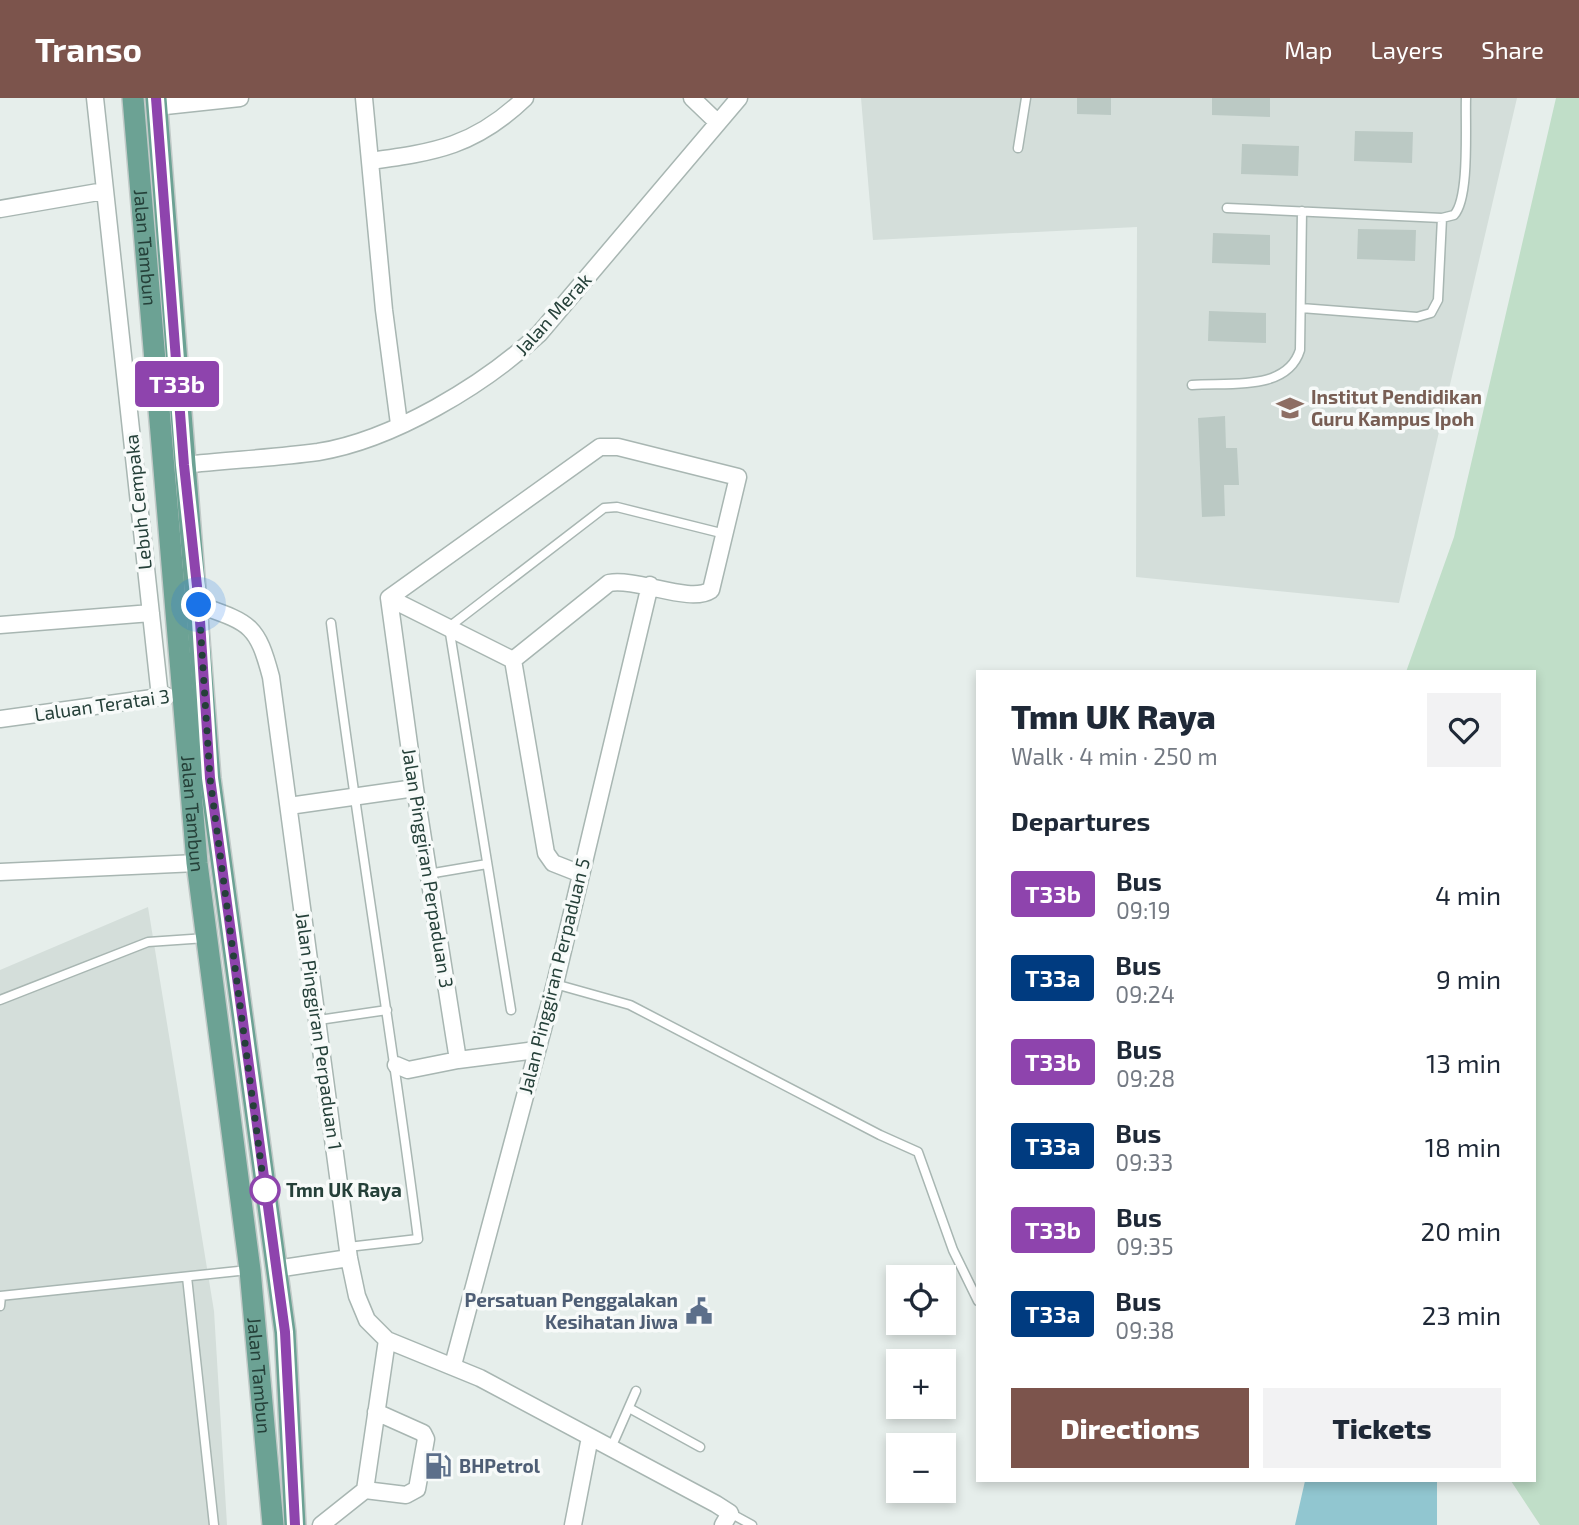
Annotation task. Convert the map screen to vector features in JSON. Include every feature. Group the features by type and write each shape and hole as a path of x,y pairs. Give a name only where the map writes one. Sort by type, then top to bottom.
{"main road":[{"name":"Jalan Tambun","path":"133,98 197,863 209,938 250,1270 273,1525"},
{"name":"Jalan Tambun","path":"156,103 215,821 287,1357 295,1525"},
{"path":"215,821 223,921 220,931 209,938 223,949 237,991"},
{"path":"250,1270 261,1248 262,1231 251,1093"},
{"path":"266,1428 258,1286 263,1274 276,1269"}],"street":[{"name":"Lebuh Cempaka","path":"95,98 160,697"},
{"path":"156,103 240,98"},
{"path":"364,98 384,310 399,424"},
{"path":"370,161 428,153 464,141 485,132 525,98"},
{"path":"692,98 717,122"},
{"name":"Jalan Merak","path":"184,465 319,452 356,442 399,424 469,389 507,363 539,334 739,98"},
{"path":"0,209 104,191"},
{"path":"608,446 736,475 738,480 711,590 704,595 695,596 650,585 619,582 600,588 513,660 390,598 600,447 608,446"},
{"name":"Jalan Pinggiran Perpaduan 5","path":"453,1365 555,984 650,585"},
{"name":"Jalan Pinggiran Perpaduan 3","path":"390,598 415,788 458,1060"},
{"name":"Jalan Pinggiran Perpaduan 1","path":"199,605 244,623 257,634 271,677 348,1252 357,1296 367,1320 387,1340 453,1365 611,1448 726,1519"},
{"path":"0,625 150,613"},
{"path":"513,660 546,853 553,863 580,874"},
{"name":"Laluan Teratai 3","path":"0,719 205,692"},
{"path":"289,806 415,788"},
{"path":"0,872 197,863"},
{"path":"396,1065 408,1070 458,1060 536,1050"},
{"path":"276,1269 348,1252"},
{"path":"365,1490 387,1340"},
{"path":"321,1525 365,1490 412,1493 417,1489 427,1443 422,1433 376,1412"},
{"path":"573,1525 590,1437"}],"lane":[{"path":"1018,148 1026,98"},
{"path":"1227,208 1442,218 1454,215 1460,207 1466,98"},
{"path":"1192,385 1271,380 1289,372 1300,350 1302,211"},
{"path":"1301,308 1417,317 1431,313 1437,300 1442,218"},
{"path":"511,1010 449,627 604,508 617,507 725,534"},
{"path":"331,622 353,795 396,1065 418,1239 348,1252"},
{"path":"428,874 487,863"},
{"path":"0,1000 149,942 209,938"},
{"path":"555,984 630,1005 918,1152 953,1250 976,1297"},
{"path":"319,1020 387,1010"},
{"path":"0,1306 0,1296 250,1270"},
{"path":"187,1277 214,1525"},
{"path":"611,1448 636,1391"},
{"path":"629,1408 700,1447"},
{"path":"726,1519 752,1525"}],"shaded area":[{"name":"Institut Pendidikan Guru Kampus Ipoh","path":"861,98 1517,98 1399,603 1136,577 1137,227 873,240"},
{"path":"148,907 214,1311 227,1525 0,1525 0,970"}],"green space":[{"path":"1556,98 1579,98 1579,1525 1540,1525 1512,1482 1536,1482 1536,670 1407,670 1454,537"}],"water":[{"path":"1305,1482 1437,1482 1437,1525 1295,1525"}],"building":[{"path":"1077,98 1111,98 1111,115 1077,114"},
{"path":"1212,98 1270,98 1270,117 1212,115"},
{"path":"1355,131 1413,132 1412,163 1354,161"},
{"path":"1242,144 1299,146 1298,176 1241,174"},
{"path":"1358,229 1416,230 1415,261 1357,259"},
{"path":"1213,233 1270,235 1270,265 1212,263"},
{"path":"1209,311 1266,313 1266,343 1208,341"},
{"path":"1225,416 1226,448 1237,448 1239,485 1224,485 1225,516 1202,517 1198,418"}],"bus line":[{"name":"T33b","path":"156,98 184,465 199,605 210,778 285,1332 291,1407 295,1525"}],"place":[{"name":"Institut Pendidikan Guru Kampus Ipoh","path":"1290,408"},
{"name":"Tmn UK Raya","path":"265,1190"},
{"name":"Persatuan Penggalakan Kesihatan Jiwa","path":"699,1311"},
{"name":"BHPetrol","path":"438,1466"}],"route":[{"path":"199,605 210,778 265,1194 265,1190"}]}
